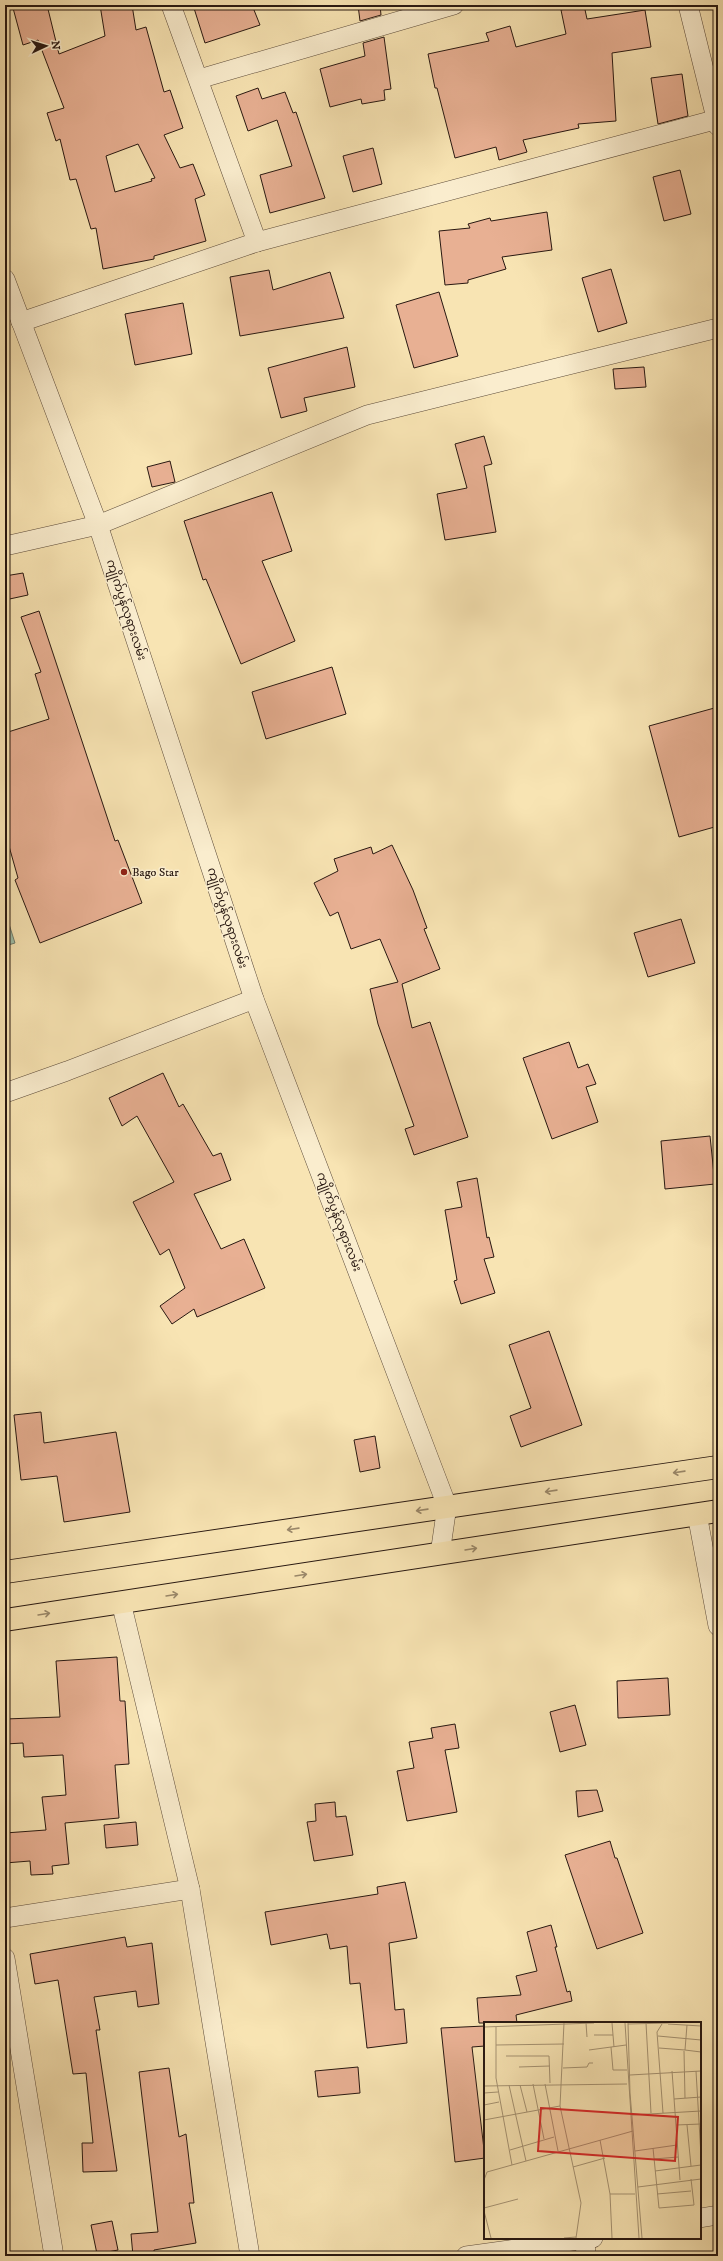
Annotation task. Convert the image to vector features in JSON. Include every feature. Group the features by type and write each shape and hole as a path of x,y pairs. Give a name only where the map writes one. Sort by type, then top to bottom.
{"highway":[{"path":"5,1572 718,1467"},
{"path":"5,1620 708,1512"}],"street":[{"path":"171,5 257,242"},
{"path":"199,79 454,5"},
{"path":"21,322 257,242 717,121 688,5"},
{"name":"ကျိုက်ပွန်လုရားလမ်း","path":"5,279 98,525 254,999 447,1506 440,1554"},
{"path":"5,546 98,525 367,415 718,328"},
{"path":"5,1093 67,1071 254,999"},
{"path":"708,1512 718,1626"},
{"path":"121,1602 190,1889 250,2256"},
{"path":"5,1918 190,1889"},
{"path":"5,1958 54,2256"},
{"path":"701,2218 718,2215"},
{"path":"466,2256 588,2245"}],"shaded area":[{"path":"8,921 15,943 5,946 5,922"}],"building":[{"path":"24,5 47,5 59,54 105,36 100,5 132,5 136,30 146,27 164,92 170,90 183,128 164,135 180,168 193,164 205,195 195,199 206,241 154,256 154,259 103,269 96,228 91,229 76,179 70,180 60,139 56,141 47,113 64,108 38,40 23,45 13,8","holes":["138,144 155,178 151,179 152,181 115,192 106,156"]},
{"path":"193,5 252,5 260,25 205,43"},
{"path":"358,5 380,5 381,15 360,21"},
{"path":"584,5 587,19 645,10 651,47 612,53 616,121 578,124 579,128 523,140 527,152 499,160 496,147 455,158 437,88 435,88 428,54 489,41 486,33 510,26 516,47 566,34 561,10"},
{"path":"384,37 391,89 384,90 385,100 362,104 361,99 330,107 320,69 365,56 363,43"},
{"path":"682,74 688,116 658,124 651,78"},
{"path":"258,88 262,99 285,92 293,113 296,112 325,198 270,213 260,175 292,166 277,120 248,131 236,96"},
{"path":"373,148 382,184 353,192 343,156"},
{"path":"680,170 691,214 664,221 653,177"},
{"path":"547,212 552,250 502,257 506,269 468,280 468,283 445,285 439,231 470,228 468,224 490,218 491,221"},
{"path":"611,269 627,323 598,332 582,278"},
{"path":"269,270 273,290 330,272 344,318 240,336 230,277"},
{"path":"439,292 458,356 414,368 396,305"},
{"path":"183,303 192,354 135,365 125,314"},
{"path":"347,347 355,387 304,398 307,411 281,418 268,368"},
{"path":"644,367 646,387 615,389 613,369"},
{"path":"484,436 492,464 484,466 496,532 445,540 437,494 467,488 455,444"},
{"path":"170,461 175,482 152,487 147,467"},
{"path":"272,492 292,551 262,561 295,641 241,664 206,579 203,580 184,521"},
{"path":"23,573 28,595 5,600 5,576"},
{"path":"39,611 115,841 118,840 142,903 40,943 15,880 18,878 5,832 5,733 49,719 35,674 41,672 21,617"},
{"path":"332,667 346,714 266,739 252,692"},
{"path":"718,707 718,826 679,837 649,726"},
{"path":"392,845 413,890 427,928 424,929 440,969 402,984 412,1028 430,1022 468,1137 414,1155 405,1129 414,1126 378,1024 370,989 398,982 380,939 351,949 338,912 330,916 314,883 338,871 334,859 371,847 373,854"},
{"path":"681,919 695,963 648,977 634,933"},
{"path":"569,1042 578,1068 588,1064 596,1084 586,1087 598,1122 552,1139 523,1058"},
{"path":"163,1073 179,1107 183,1104 213,1156 221,1153 231,1180 194,1194 221,1249 244,1239 265,1288 197,1317 194,1309 172,1324 160,1306 185,1288 169,1249 160,1255 133,1202 174,1182 137,1116 122,1126 109,1098"},
{"path":"710,1136 715,1184 665,1189 661,1141"},
{"path":"477,1178 487,1238 489,1237 494,1257 484,1259 495,1293 461,1304 454,1281 457,1280 445,1210 462,1207 457,1182"},
{"path":"549,1331 582,1425 521,1447 510,1416 531,1408 509,1345"},
{"path":"41,1412 44,1443 116,1432 130,1512 64,1522 57,1476 21,1480 14,1415"},
{"path":"375,1436 380,1468 360,1472 354,1440"},
{"path":"117,1657 120,1701 125,1701 129,1764 115,1765 119,1818 65,1823 69,1864 52,1866 53,1874 31,1875 30,1861 5,1863 5,1833 46,1830 42,1797 66,1795 63,1755 24,1757 23,1743 5,1744 5,1719 60,1717 56,1661"},
{"path":"668,1678 670,1715 618,1718 617,1681"},
{"path":"575,1705 586,1745 560,1752 550,1712"},
{"path":"455,1724 459,1748 445,1750 457,1812 407,1821 397,1771 414,1768 409,1742 433,1738 431,1728"},
{"path":"597,1790 603,1811 578,1817 576,1791"},
{"path":"335,1802 336,1817 346,1816 353,1855 314,1861 307,1822 316,1821 315,1804"},
{"path":"136,1822 138,1845 106,1848 104,1825"},
{"path":"610,1841 643,1933 597,1949 565,1855"},
{"path":"405,1882 417,1938 389,1943 395,2010 404,2009 407,2043 367,2048 360,1983 350,1984 347,1946 330,1949 327,1934 271,1945 265,1912 378,1894 377,1887"},
{"path":"551,1925 557,1947 555,1947 567,1992 570,1991 572,2001 516,2015 517,2022 479,2023 477,1998 521,1995 516,1976 537,1971 527,1932"},
{"path":"125,1937 127,1947 152,1943 159,2004 138,2007 136,1991 94,1997 100,2030 96,2030 117,2171 83,2172 82,2143 93,2143 86,2073 73,2074 58,1980 35,1984 30,1954"},
{"path":"484,2026 484,2046 472,2047 484,2158 455,2162 441,2028"},
{"path":"358,2067 360,2093 318,2097 315,2071"},
{"path":"169,2068 179,2137 186,2134 194,2203 189,2203 196,2243 154,2250 154,2256 133,2256 131,2234 158,2232 139,2072"},
{"path":"112,2221 118,2250 97,2254 91,2225"}],"place":[{"name":"Bago Star","path":"124,872"}]}
